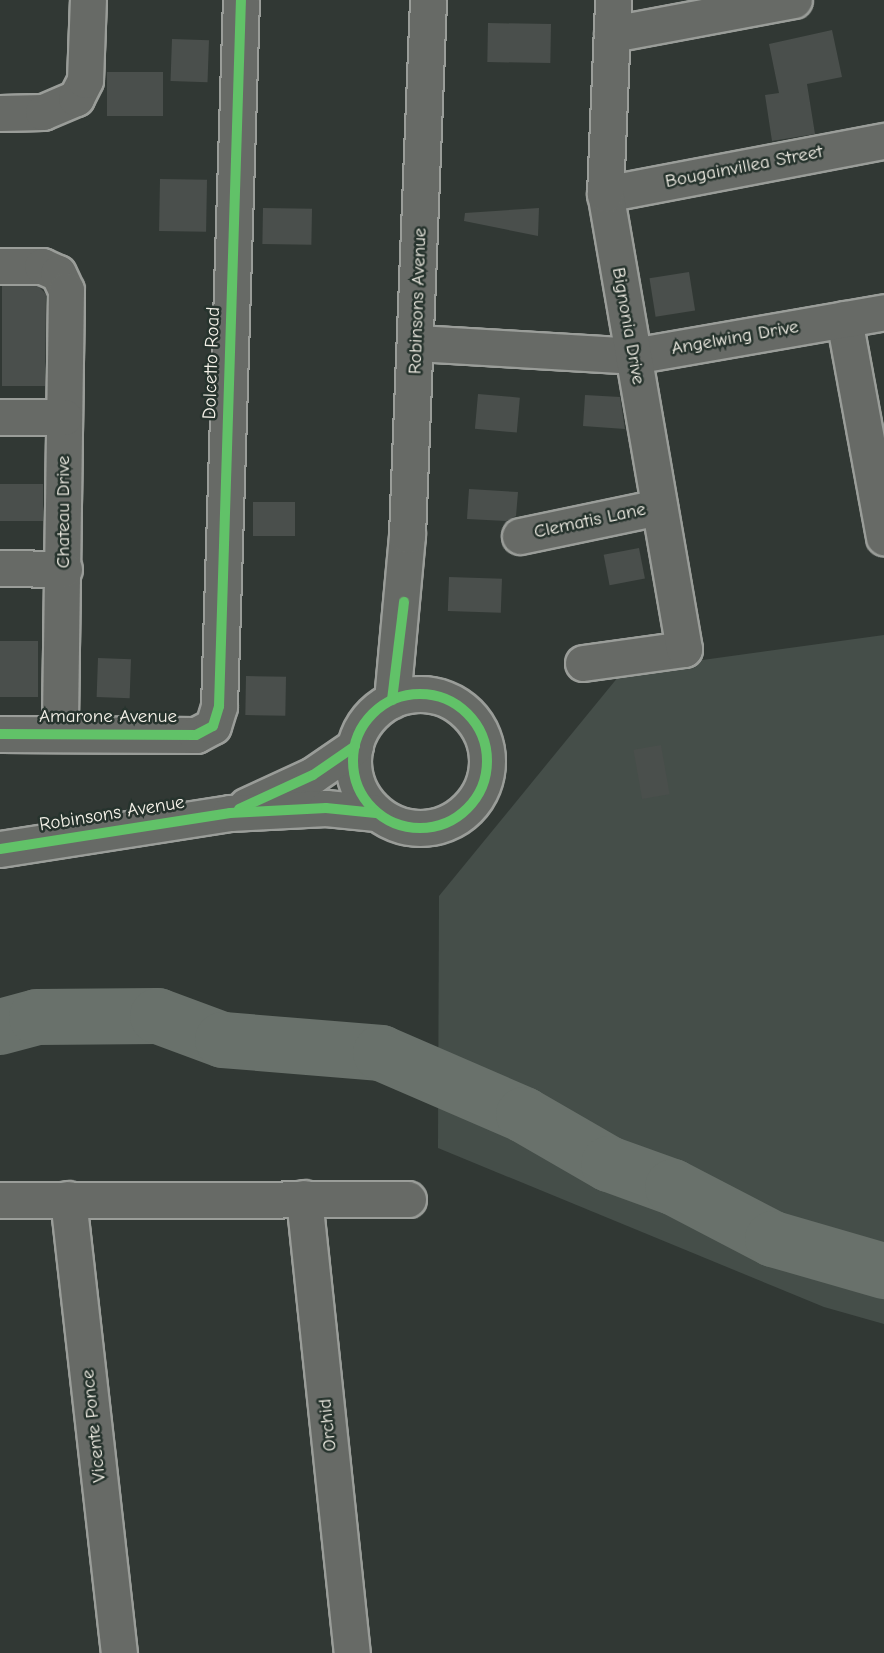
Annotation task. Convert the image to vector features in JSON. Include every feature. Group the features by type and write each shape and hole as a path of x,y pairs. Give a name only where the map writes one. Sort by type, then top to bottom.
{"street":[{"path":"0,113 43,112 76,99 85,80 88,0"},
{"name":"Dolcetto Road","path":"213,726 219,706 241,0"},
{"name":"Robinsons Avenue","path":"392,699 404,602 417,343 428,0"},
{"path":"612,17 794,0"},
{"name":"Bignonia Drive","path":"583,663 684,649 605,194 612,17"},
{"name":"Bougainvillea Street","path":"605,194 884,141"},
{"name":"Chateau Drive","path":"0,266 42,266 58,273 66,290 60,734"},
{"name":"Angelwing Drive","path":"417,343 633,356 884,312"},
{"path":"844,319 884,537"},
{"path":"0,417 64,417"},
{"name":"Clematis Lane","path":"520,536 659,507"},
{"path":"0,568 64,569"},
{"name":"Robinsons Avenue","path":"404,602 434,695"},
{"path":"434,695 472,717 488,758 485,780 460,816 439,826 407,827 376,813 356,783 355,746 375,711 392,699 434,695"},
{"name":"Amarone Avenue","path":"0,734 196,735 213,726"},
{"name":"Robinsons Avenue","path":"230,813 313,775 355,746"},
{"name":"Robinsons Avenue","path":"0,849 230,813 326,808 376,813"},
{"name":"Orchid","path":"304,1198 352,1653"},
{"name":"Vicente Ponce","path":"68,1199 119,1653"},
{"path":"0,1200 408,1199"}],"shaded area":[{"path":"884,635 884,1324 824,1307 438,1148 439,896 623,671"}],"building":[{"path":"488,23 551,24 550,63 487,62"},
{"path":"832,30 842,77 807,84 815,134 772,141 765,95 779,93 769,44"},
{"path":"172,39 209,40 208,82 171,81"},
{"path":"107,72 163,72 163,116 107,116"},
{"path":"160,179 207,180 206,232 159,231"},
{"path":"263,208 312,209 311,245 262,244"},
{"path":"539,208 538,236 464,221 465,213"},
{"path":"689,272 695,311 656,317 649,278"},
{"path":"2,286 38,286 46,294 45,386 2,386"},
{"path":"478,394 520,398 517,433 475,429"},
{"path":"585,395 620,397 625,429 583,426"},
{"path":"0,484 43,484 43,521 0,521"},
{"path":"469,489 518,492 516,516 506,521 467,519"},
{"path":"253,502 295,502 295,536 253,536"},
{"path":"639,548 645,578 610,585 604,555"},
{"path":"449,577 502,579 501,613 448,611"},
{"path":"0,641 38,641 38,697 0,697"},
{"path":"98,658 131,659 130,698 97,697"},
{"path":"246,676 286,677 285,716 245,715"},
{"path":"661,745 670,794 642,799 633,750"}],"waterway":[{"path":"0,1027 37,1017 158,1016 223,1040 381,1053 524,1115 609,1164 673,1187 773,1239 884,1271"}],"cycle path":[{"path":"0,734 196,735 213,726 219,706 241,0"},
{"path":"392,700 404,602"},
{"path":"420,694 446,699 468,713 482,735 487,761 482,787 468,809 446,823 420,828 394,823 372,809 358,787 353,761 358,735 372,713 394,699 420,694"},
{"path":"239,809 313,775 355,746"},
{"path":"0,849 230,813 326,808 376,813"}]}
